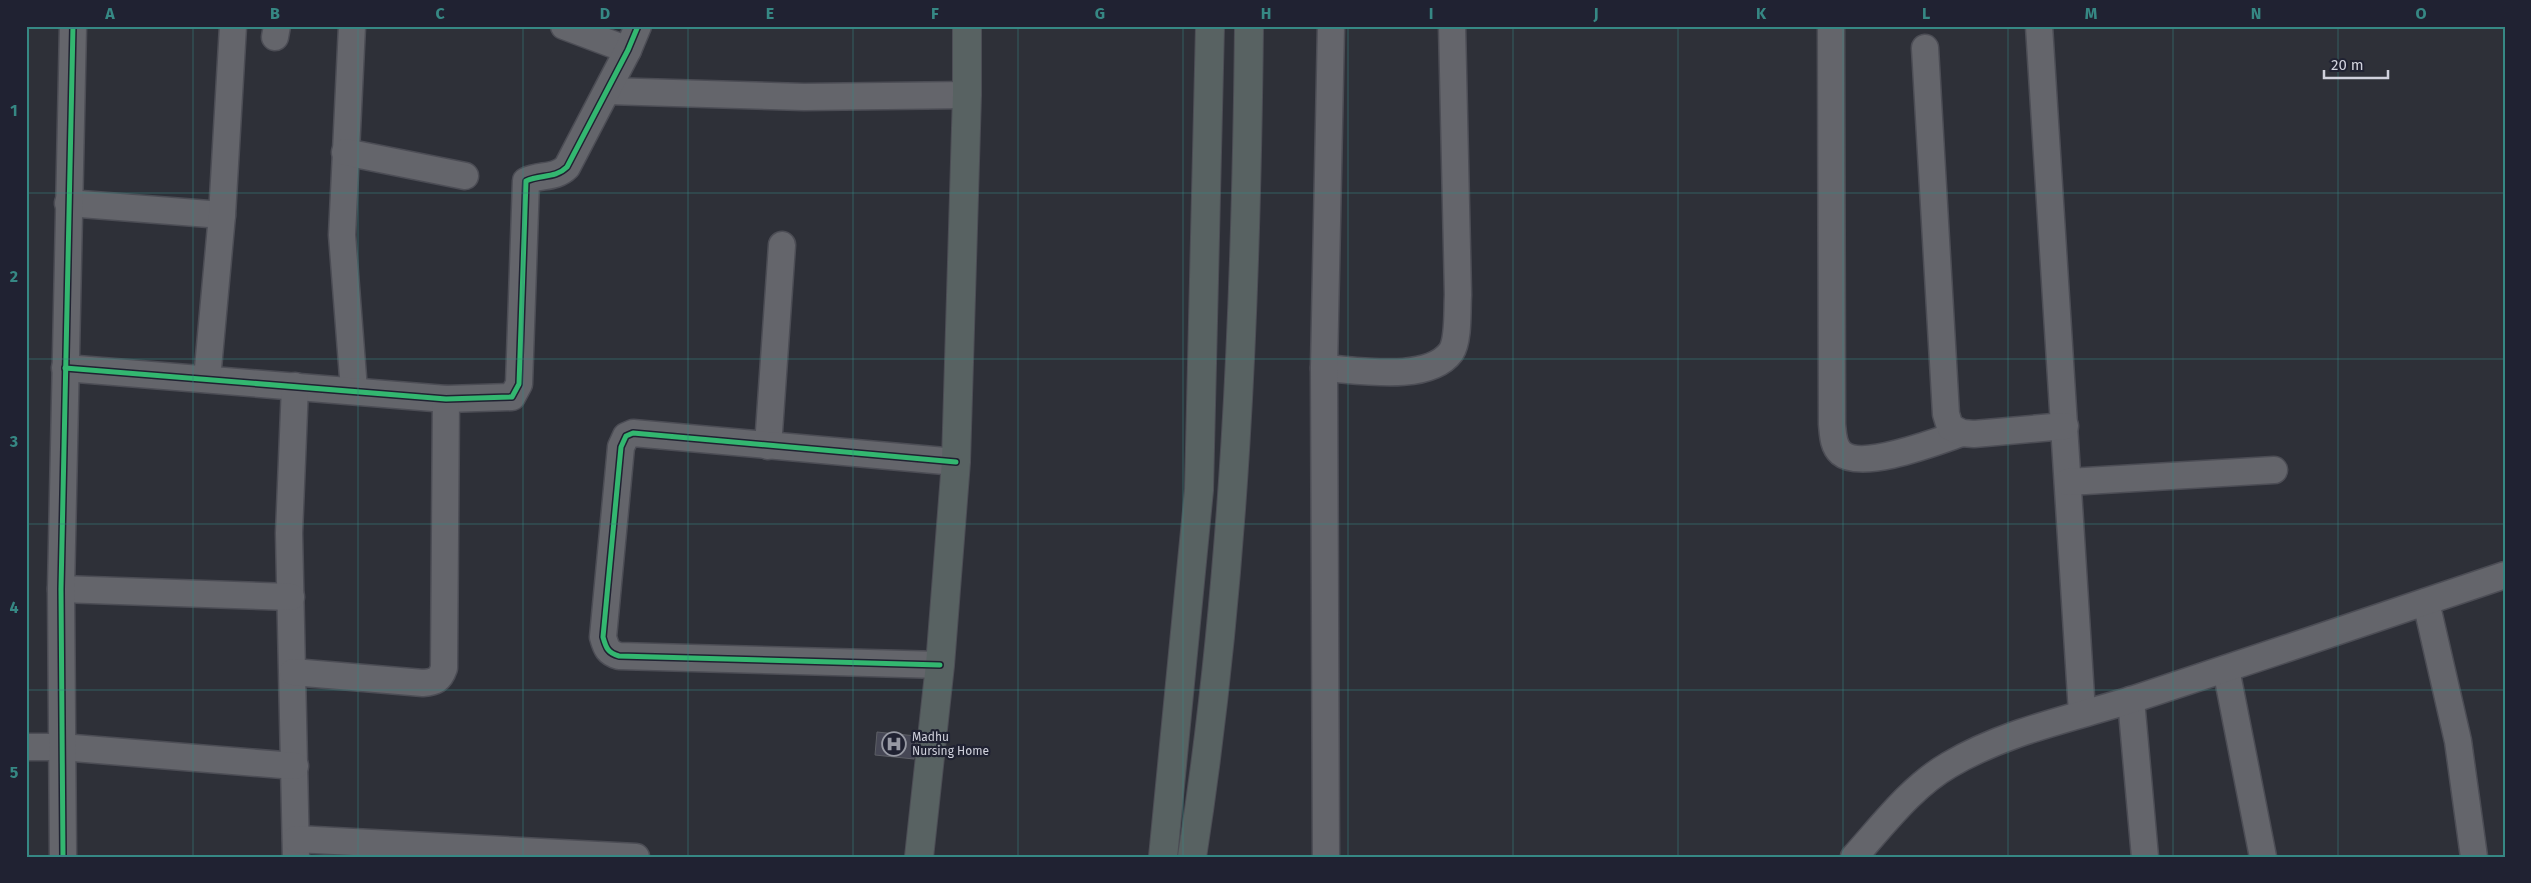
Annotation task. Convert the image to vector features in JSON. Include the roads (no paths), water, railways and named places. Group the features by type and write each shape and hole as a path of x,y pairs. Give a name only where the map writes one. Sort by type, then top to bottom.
{"main road":[{"path":"919,857 940,665 956,462 967,95 967,26"},
{"path":"1163,857 1199,490 1210,26"},
{"path":"1192,857 1206,767 1229,548 1247,192 1249,26"}],"street":[{"path":"63,857 61,589 73,26"},
{"path":"207,379 222,215 233,26"},
{"path":"352,26 342,254 354,390"},
{"path":"564,26 628,50"},
{"path":"65,368 354,390 446,399 504,399 512,397 518,390 526,181 534,177 555,175 567,167 608,91 638,26"},
{"path":"1326,857 1324,368 1331,26"},
{"path":"1324,368 1412,372 1434,366 1452,351 1457,326 1458,295 1452,26"},
{"path":"1831,26 1832,424 1834,444 1842,454 1853,458 1879,457 1912,451 1962,433 2065,426"},
{"path":"2038,26 2082,713"},
{"path":"1925,48 1946,414 1950,427 1962,433"},
{"path":"608,91 804,97 967,95"},
{"path":"345,152 465,176"},
{"path":"68,203 222,215"},
{"path":"768,446 782,245"},
{"path":"295,386 289,533 296,766 296,848 459,853 540,850 635,857"},
{"path":"293,672 423,684 434,682 441,676 444,668 446,399"},
{"path":"940,665 619,656 611,654 606,648 604,637 621,447 626,436 634,433 956,462"},
{"path":"2068,482 2274,470"},
{"path":"1854,857 1915,791 1947,766 1982,747 2042,724 2131,700 2505,575"},
{"path":"61,589 291,597"},
{"path":"2426,602 2458,741 2474,857"},
{"path":"2226,669 2263,857"},
{"path":"2131,700 2145,857"},
{"path":"26,747 61,747 296,766"}],"place":[{"name":"Madhu Nursing Home","path":"894,744"}]}
